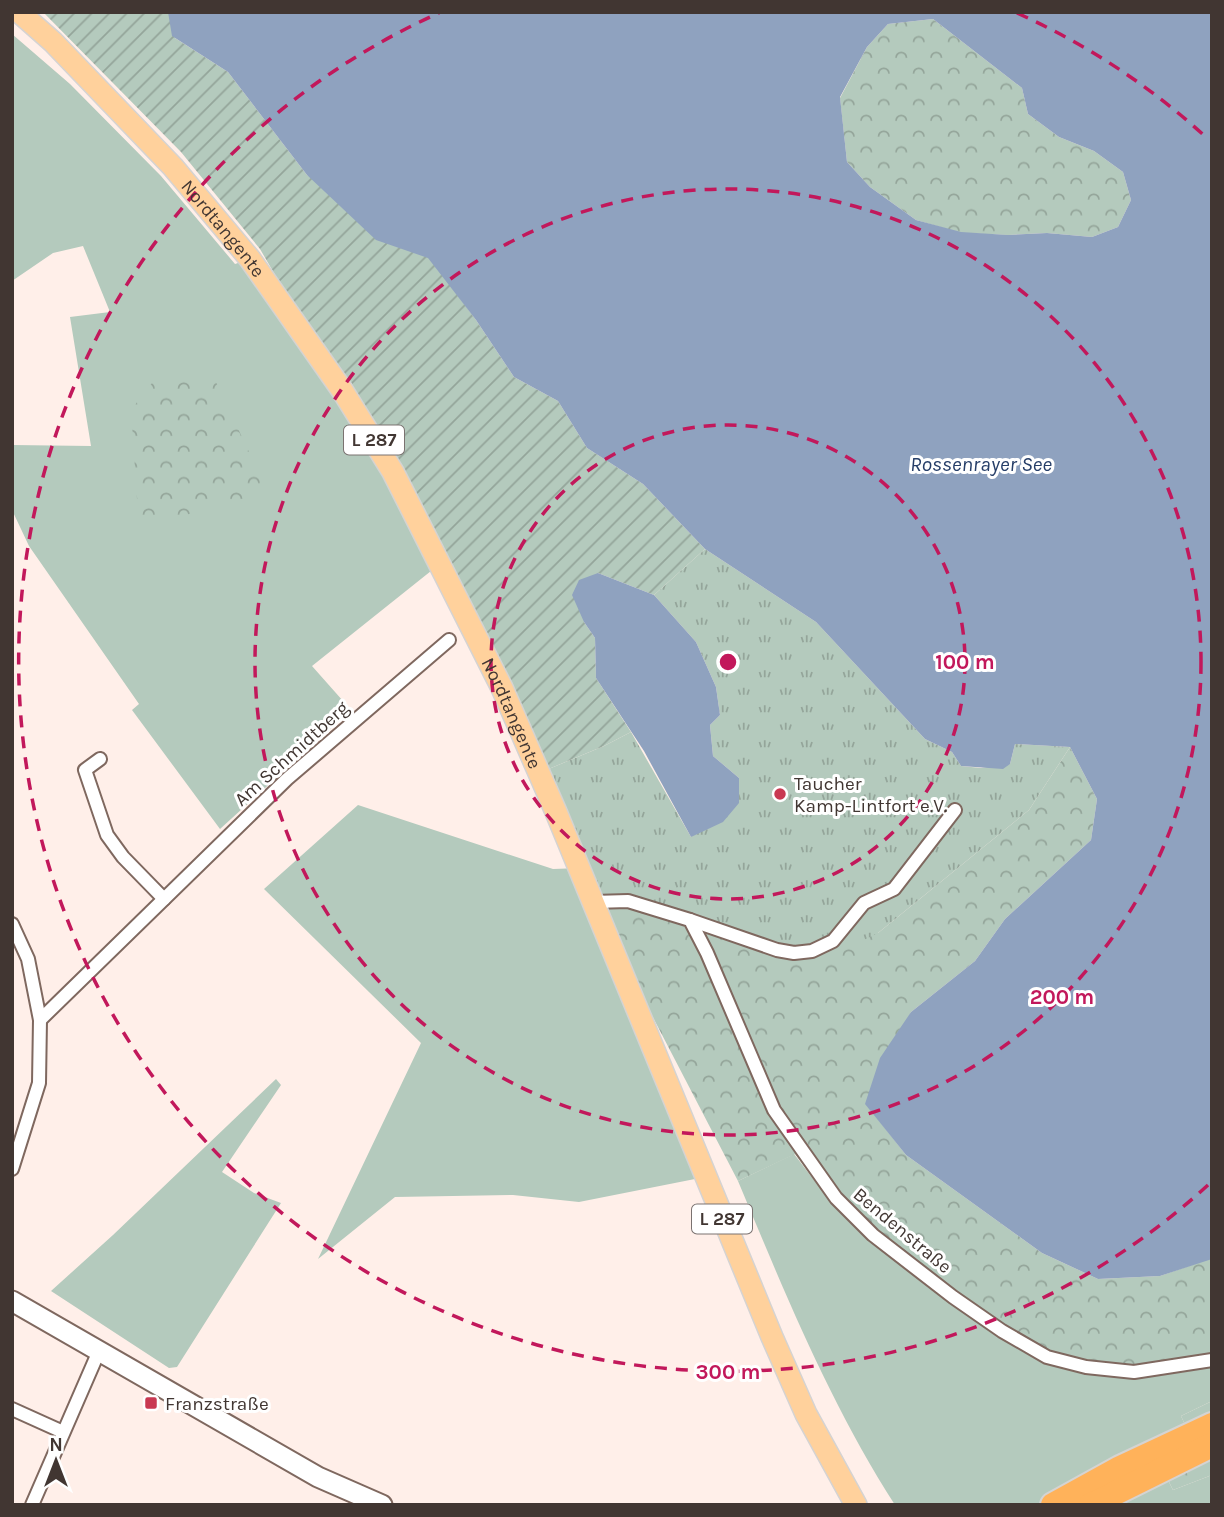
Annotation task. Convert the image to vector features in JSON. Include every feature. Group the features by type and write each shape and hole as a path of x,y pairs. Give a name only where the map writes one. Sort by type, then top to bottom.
{"highway":[{"path":"1053,1505 1120,1468 1212,1425"},
{"path":"1090,1505 1212,1445"}],"main road":[{"name":"Nordtangente","path":"19,12 53,42 173,167 250,258 342,390 393,472 502,688 772,1337 806,1414 856,1505"}],"street":[{"name":"Am Schmidtberg","path":"40,1020 287,779 449,640"},
{"path":"100,759 85,770 107,835 123,857 164,900"},
{"path":"593,902 628,901 777,950 794,953 812,951 833,941 864,903 894,889 955,810"},
{"name":"Bendenstraße","path":"690,920 707,953 774,1110 836,1198 873,1236 953,1297 1002,1331 1047,1357 1086,1367 1133,1372 1212,1360"},
{"path":"12,924 28,959 40,1020 39,1083 12,1169"},
{"path":"12,1301 318,1477 382,1505"},
{"path":"32,1505 99,1351"},
{"path":"12,1409 63,1432"}],"green space":[{"path":"43,12 170,12 175,38 228,72 307,175 431,259 514,377 558,401 587,448 643,484 705,549 654,595 598,573 584,622 595,638 596,678 631,732 539,773 342,390 260,249 181,152"},
{"path":"933,19 1022,88 1028,114 1059,137 1094,151 1123,172 1131,200 1118,227 1092,237 1047,233 961,233 916,220 870,187 847,162 840,98 867,47 888,24"},
{"path":"12,34 70,84 161,176 235,264 250,259 441,563 312,666 351,710 220,829 132,710 139,704 29,546 12,510 12,445 91,446 70,317 110,312 83,246 53,253 12,281"},
{"path":"214,378 268,492 139,528 131,410 152,383"},
{"path":"705,549 816,622 925,739 952,752 961,766 981,768 1010,764 1015,744 1070,747 1029,810 878,933 816,963 628,901 593,902 539,773 631,732 691,837 739,778 713,756 710,725 720,715 716,687 696,642 654,595"},
{"path":"1070,747 1097,799 1091,840 1005,919 975,961 911,1012 866,1104 906,1155 1042,1253 1098,1279 1160,1276 1212,1258 1212,1367 1130,1377 1089,1373 930,1286 864,1235 824,1193 795,1154 738,1181 593,902 878,933 1029,810"},
{"path":"358,805 553,869 581,868 705,1177 579,1202 513,1195 395,1197 318,1259 421,1043 264,889"},
{"path":"276,1079 281,1085 222,1172 254,1193 281,1203 177,1367 169,1368 51,1291 113,1235"},
{"path":"794,1154 824,1193 1130,1377 1212,1367 1212,1401 1181,1416 1187,1429 1082,1480 1039,1505 895,1505 871,1467 829,1387 738,1181"},
{"path":"1212,1401 1212,1418 1187,1429 1181,1416"},
{"path":"1212,1458 1212,1475 1173,1490 1167,1478"},
{"path":"1212,1475 1212,1505 1114,1505 1167,1478 1173,1490"}],"water":[{"name":"Rossenrayer See","path":"168,12 1212,12 1212,1259 1160,1276 1098,1279 1042,1253 906,1155 865,1104 880,1058 911,1012 975,961 1005,919 1091,840 1097,799 1070,747 1015,744 1010,764 1003,769 961,766 952,752 925,739 816,622 705,549 643,484 587,448 558,401 514,377 476,320 428,258 376,240 307,175 228,72 172,36","holes":["933,19 1022,88 1028,114 1059,137 1094,151 1123,172 1131,200 1118,227 1092,237 1047,233 1008,235 961,232 916,220 870,187 847,162 840,97 867,47 888,24"]},
{"path":"598,573 654,595 696,642 716,687 720,715 710,725 713,756 739,778 739,803 723,822 691,837 644,751 596,678 595,638 584,622 572,595 579,580"}],"place":[{"name":"Taucher Kamp-Lintfort e.V.","path":"780,794"},
{"name":"Franzstraße","path":"151,1403"}]}
